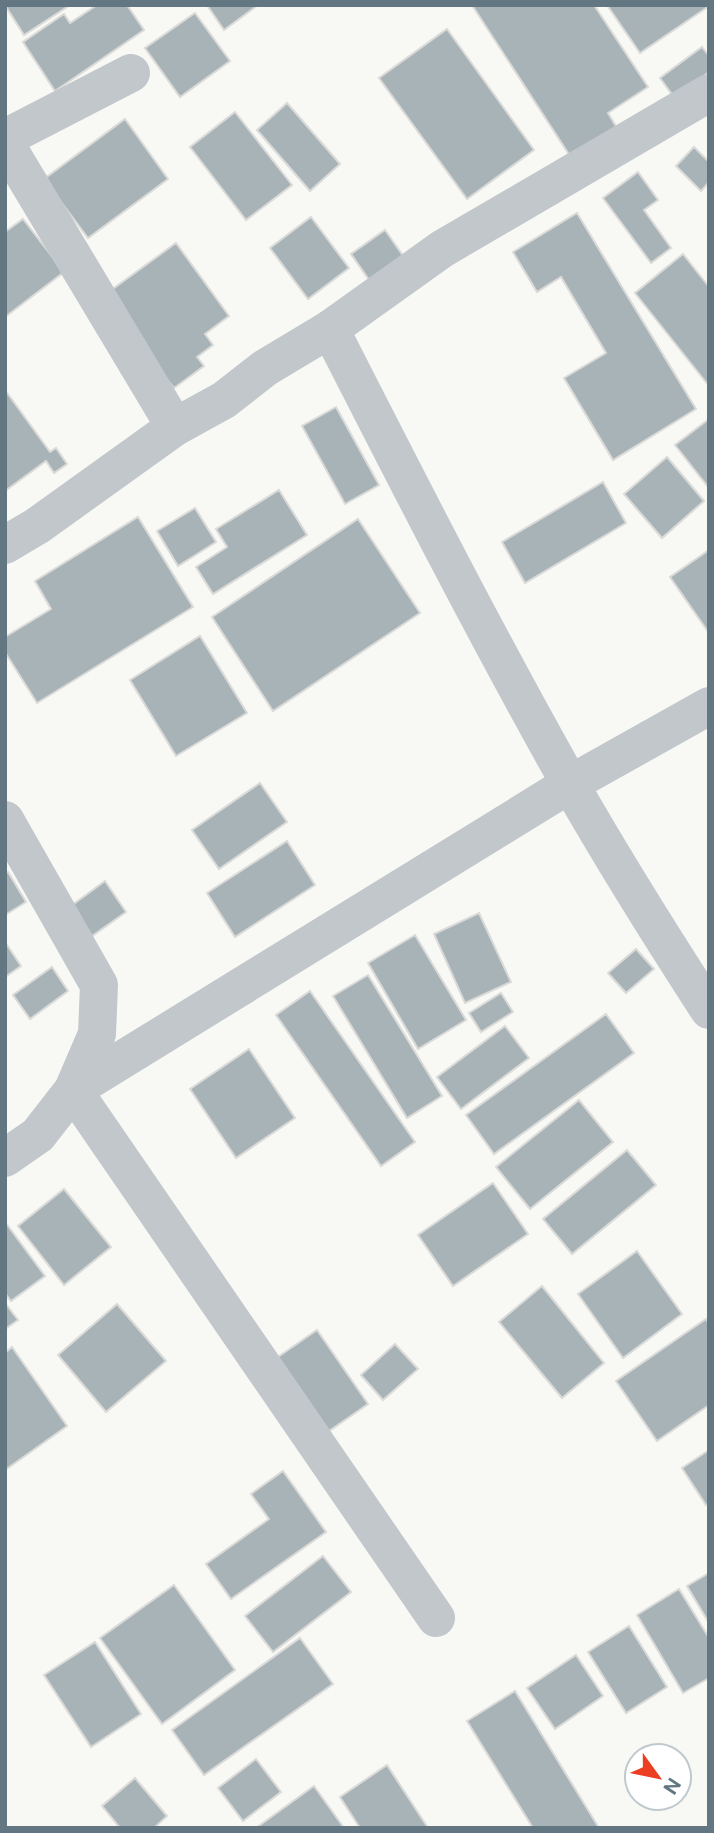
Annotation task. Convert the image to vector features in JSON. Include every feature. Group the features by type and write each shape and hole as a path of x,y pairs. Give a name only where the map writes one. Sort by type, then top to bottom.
{"street":[{"path":"5,138 131,73"},
{"path":"5,545 37,526 174,427 224,400 265,368 330,329 442,250 709,93"},
{"path":"5,143 174,427"},
{"path":"330,329 412,490 570,783 639,902 709,1010"},
{"path":"73,1090 570,783 709,706"},
{"path":"5,820 99,985 97,1034 73,1090 38,1135 5,1158"},
{"path":"73,1090 436,1618"}],"building":[{"path":"5,5 70,5 24,35"},
{"path":"97,5 127,5 144,30 55,91 23,42 64,14 70,23"},
{"path":"207,5 258,5 224,30"},
{"path":"472,5 594,5 648,87 608,113 617,128 572,159"},
{"path":"607,5 709,5 709,6 640,53"},
{"path":"195,13 230,61 180,97 145,48"},
{"path":"447,29 534,150 467,199 379,78"},
{"path":"702,47 709,56 709,72 674,97 660,78"},
{"path":"287,103 340,164 310,191 257,130"},
{"path":"235,112 292,185 246,220 190,147"},
{"path":"125,119 168,179 88,238 44,179"},
{"path":"694,147 709,162 709,182 701,191 676,166"},
{"path":"638,172 658,200 644,210 671,248 651,263 603,198"},
{"path":"577,213 696,409 613,460 564,378 606,353 561,277 537,292 513,252"},
{"path":"311,217 349,268 308,299 270,248"},
{"path":"23,219 64,272 5,317 5,232"},
{"path":"385,230 406,260 372,284 351,254"},
{"path":"176,243 229,316 205,334 213,345 197,357 204,366 174,388 99,299"},
{"path":"683,254 709,287 709,386 635,293"},
{"path":"5,390 50,452 56,448 67,464 54,473 46,461 5,491"},
{"path":"336,407 379,485 345,504 302,426"},
{"path":"709,419 709,488 675,445"},
{"path":"667,457 704,501 662,538 624,494"},
{"path":"603,482 626,523 525,583 502,542"},
{"path":"279,490 307,535 213,594 196,567 227,547 216,529"},
{"path":"195,508 216,542 178,566 157,531"},
{"path":"138,517 193,607 37,703 5,652 5,637 51,609 35,581"},
{"path":"358,519 420,613 273,711 212,617"},
{"path":"709,550 709,633 670,577"},
{"path":"200,636 247,713 176,756 130,680"},
{"path":"260,783 287,822 219,869 192,830"},
{"path":"287,841 315,885 235,937 207,893"},
{"path":"8,872 26,902 5,915 5,874"},
{"path":"105,881 126,912 92,936 71,906"},
{"path":"479,913 511,982 465,1003 434,934"},
{"path":"415,935 466,1020 418,1049 368,963"},
{"path":"5,942 21,966 5,977"},
{"path":"636,949 654,969 626,993 608,973"},
{"path":"52,967 68,991 30,1019 13,995"},
{"path":"368,975 442,1096 407,1118 333,996"},
{"path":"310,991 415,1142 381,1166 276,1015"},
{"path":"501,993 513,1012 481,1032 469,1013"},
{"path":"606,1014 634,1053 494,1154 466,1115"},
{"path":"505,1026 529,1058 461,1109 437,1077"},
{"path":"249,1049 295,1118 236,1158 190,1089"},
{"path":"579,1100 613,1142 530,1209 496,1167"},
{"path":"627,1150 656,1185 572,1254 543,1219"},
{"path":"493,1183 528,1234 453,1286 418,1235"},
{"path":"64,1189 111,1247 64,1285 18,1226"},
{"path":"5,1222 45,1276 11,1301 5,1293"},
{"path":"637,1251 682,1314 623,1358 578,1294"},
{"path":"542,1286 604,1363 562,1398 499,1322"},
{"path":"5,1303 18,1320 5,1329"},
{"path":"117,1304 166,1361 106,1412 58,1355"},
{"path":"706,1319 709,1324 709,1405 657,1441 616,1381"},
{"path":"317,1330 368,1404 329,1431 278,1357"},
{"path":"395,1344 418,1369 383,1400 361,1375"},
{"path":"12,1347 67,1426 5,1470 5,1353"},
{"path":"709,1450 709,1504 706,1505 682,1468"},
{"path":"283,1471 326,1532 231,1599 206,1564 269,1519 251,1494"},
{"path":"323,1556 351,1592 273,1652 245,1616"},
{"path":"709,1573 709,1623 687,1586"},
{"path":"174,1585 235,1670 162,1724 100,1638"},
{"path":"679,1589 709,1638 709,1678 683,1693 637,1615"},
{"path":"629,1626 667,1687 626,1713 588,1652"},
{"path":"300,1638 333,1684 204,1775 172,1730"},
{"path":"95,1642 141,1714 91,1747 44,1675"},
{"path":"576,1655 603,1696 555,1729 527,1688"},
{"path":"515,1691 599,1828 533,1828 467,1721"},
{"path":"256,1759 281,1792 243,1821 218,1788"},
{"path":"387,1765 428,1828 360,1828 340,1797"},
{"path":"135,1778 167,1816 154,1828 120,1828 102,1806"},
{"path":"314,1786 344,1828 256,1828"}]}
